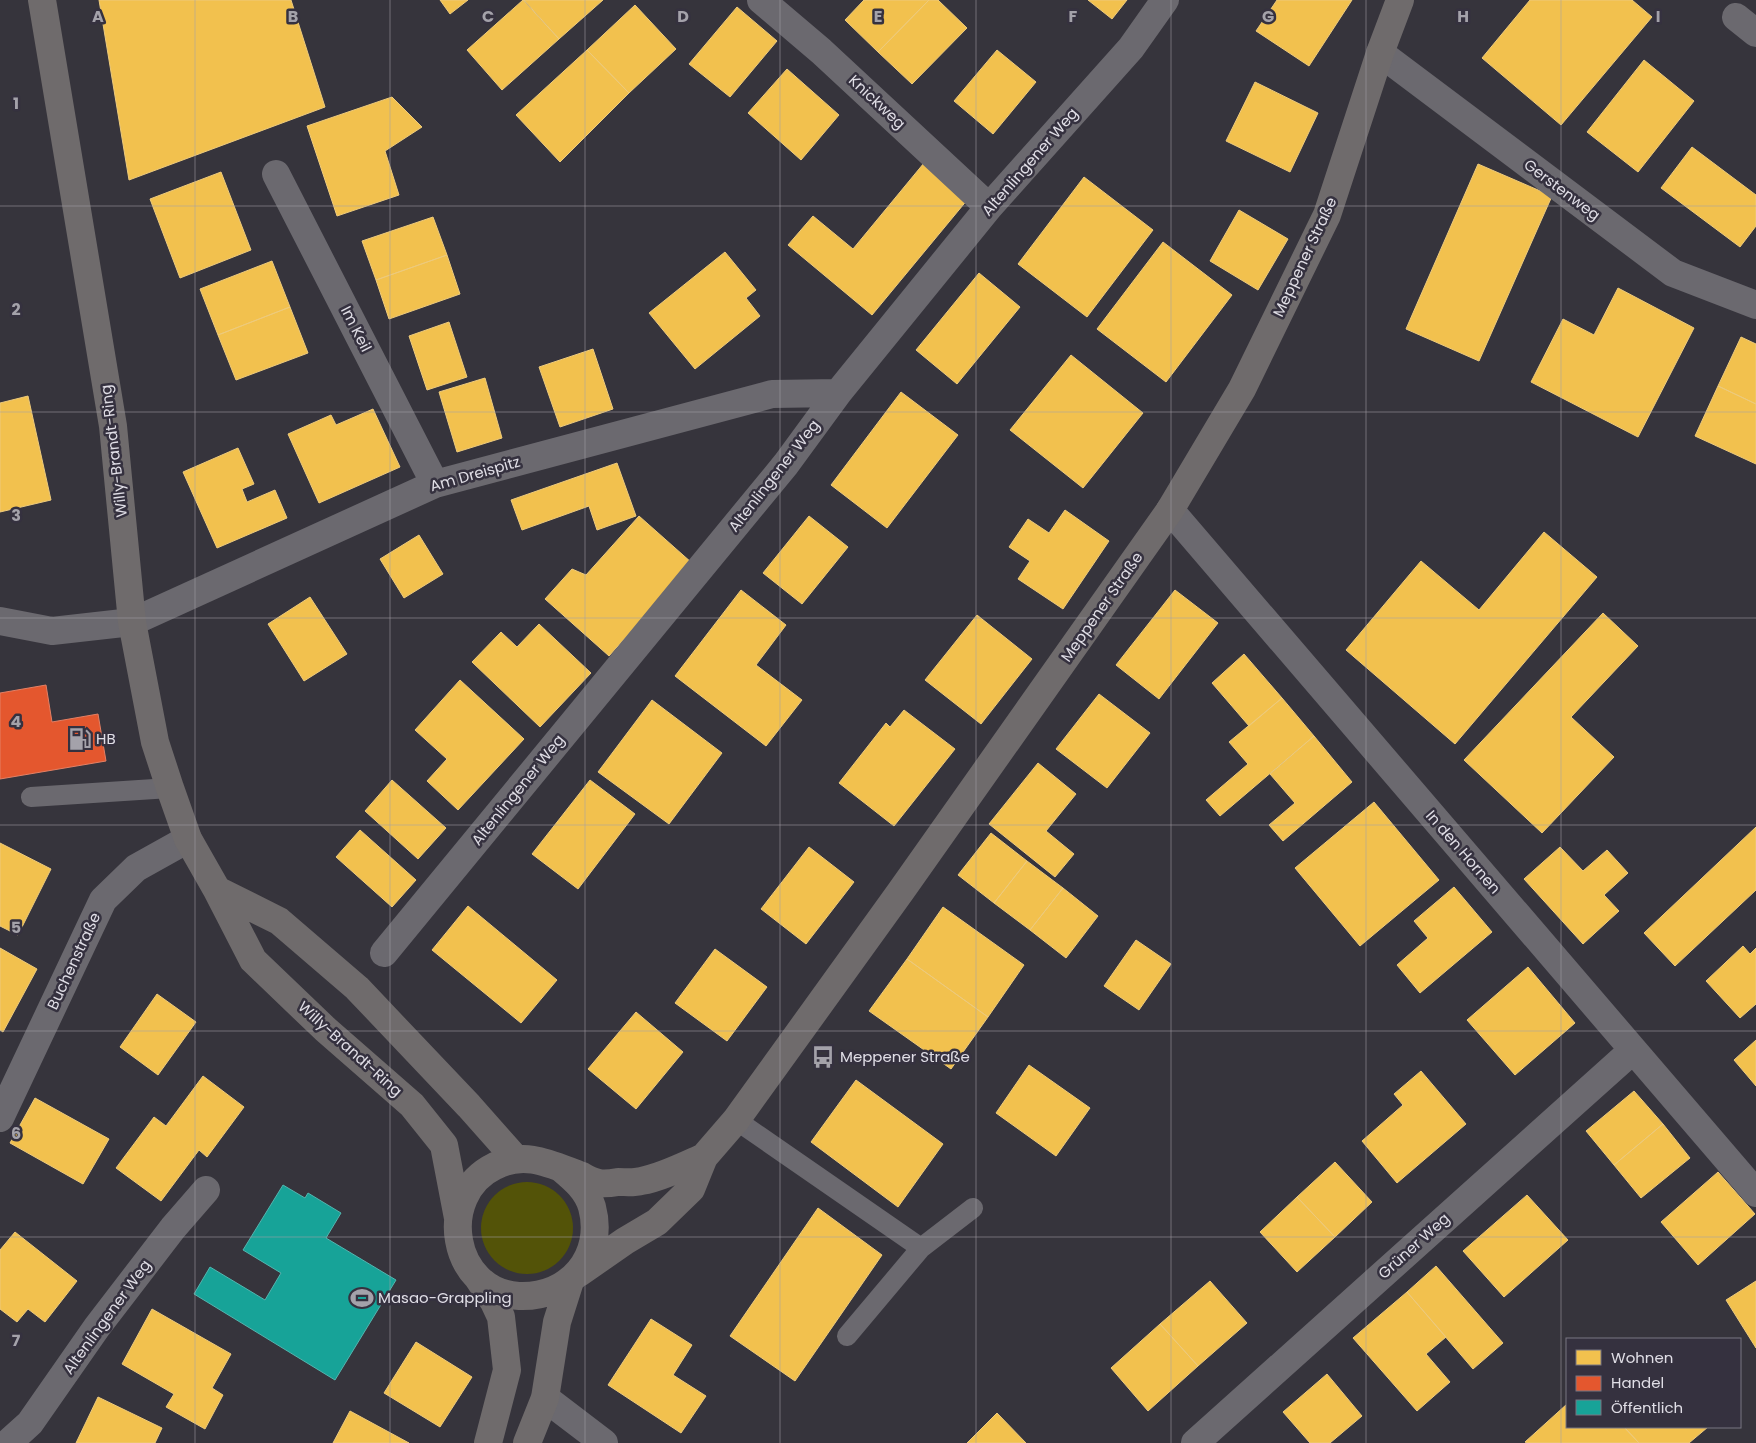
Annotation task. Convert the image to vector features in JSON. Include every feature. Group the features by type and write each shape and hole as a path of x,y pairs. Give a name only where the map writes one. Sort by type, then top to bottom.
{"main road":[{"name":"Willy-Brandt-Ring","path":"42,0 113,426 132,622 154,742 188,839 218,890 253,960 326,1029 412,1105 444,1145 458,1218"},
{"name":"Meppener Straße","path":"574,1277 625,1241 657,1222 691,1188 704,1157 736,1120 901,891 1170,510 1242,389 1327,215 1380,53 1400,0"},
{"path":"218,890 279,921 357,988 516,1159"},
{"name":"Meppener Straße","path":"562,1169 600,1183 641,1181 704,1157"},
{"path":"488,1443 507,1370 501,1317 494,1302 467,1264 460,1250 457,1234 458,1218 464,1197 477,1178 495,1166 516,1159 540,1160 562,1169 580,1184 592,1205 595,1228 591,1252 574,1277 557,1322 544,1398 527,1443"},
{"path":"478,1277 494,1289 513,1295 533,1296 553,1291 574,1277"}],"street":[{"name":"Knickweg","path":"761,0 821,51 989,207"},
{"name":"Altenlingener Weg","path":"384,953 786,464 838,393 989,207 1132,48 1165,0"},
{"name":"Gerstenweg","path":"1380,53 1673,273 1756,305"},
{"name":"Im Keil","path":"276,174 435,484"},
{"name":"Am Dreispitz","path":"0,621 52,631 132,622 435,484 772,394 838,393"},
{"name":"In den Hornen","path":"1170,510 1756,1193"},
{"name":"Buchenstraße","path":"0,1118 103,900 136,868 188,839"},
{"name":"Grüner Weg","path":"1195,1443 1633,1050"},
{"name":"Altenlingener Weg","path":"8,1443 30,1423 97,1327 173,1228 206,1190"},
{"path":"544,1398 604,1443"}],"lane":[{"path":"31,797 170,788"},
{"path":"736,1120 921,1248"},
{"path":"847,1336 921,1248 973,1208"}],"shaded area":[{"path":"527,1182 545,1185 560,1195 570,1210 573,1228 570,1246 560,1261 545,1271 527,1274 509,1271 494,1261 484,1246 481,1228 484,1210 494,1195 509,1185"}],"building: Wohnen":[{"path":"99,0 291,0 325,107 129,180"},
{"path":"440,0 468,0 450,14"},
{"path":"523,0 559,39 502,90 467,50"},
{"path":"524,0 603,0 559,39"},
{"path":"864,0 929,0 878,52 845,20"},
{"path":"929,0 938,0 967,28 912,84 878,52"},
{"path":"1088,0 1127,0 1112,19"},
{"path":"1277,0 1352,0 1309,66 1256,31"},
{"path":"1530,0 1632,0 1652,17 1561,125 1482,58"},
{"path":"635,5 676,49 629,93 587,50"},
{"path":"737,7 777,41 730,97 689,64"},
{"path":"587,50 629,93 560,162 516,115"},
{"path":"997,50 1036,82 993,134 954,101"},
{"path":"1644,60 1694,101 1638,172 1587,132"},
{"path":"787,69 839,115 801,160 748,113"},
{"path":"1255,82 1318,113 1290,172 1226,141"},
{"path":"392,97 422,127 385,151 399,195 337,216 307,126"},
{"path":"1692,147 1756,195 1756,226 1740,247 1661,188"},
{"path":"924,163 968,199 872,315 788,245 813,216 853,249"},
{"path":"1478,164 1552,196 1479,361 1406,329"},
{"path":"221,172 251,250 180,278 150,199"},
{"path":"1084,177 1153,230 1087,317 1018,264"},
{"path":"1239,210 1288,239 1258,290 1210,261"},
{"path":"433,217 447,255 376,280 362,241"},
{"path":"1163,242 1232,295 1166,382 1097,329"},
{"path":"725,252 756,290 746,298 760,316 695,369 649,313"},
{"path":"447,255 460,294 389,319 376,280"},
{"path":"272,261 290,307 218,335 200,289"},
{"path":"979,273 1020,307 957,384 916,350"},
{"path":"1618,288 1694,328 1638,437 1531,382 1563,319 1594,335"},
{"path":"290,307 308,353 236,380 218,335"},
{"path":"449,322 467,377 427,390 409,336"},
{"path":"1741,337 1756,344 1756,404 1718,386"},
{"path":"593,349 613,409 560,427 539,367"},
{"path":"1071,355 1143,413 1083,488 1010,430"},
{"path":"485,378 502,438 457,452 439,392"},
{"path":"1718,386 1756,404 1756,464 1695,436"},
{"path":"901,392 958,435 887,528 831,485"},
{"path":"28,396 51,500 0,512 0,403"},
{"path":"373,409 400,467 319,503 288,434 331,415 336,425"},
{"path":"238,448 254,484 242,489 247,502 275,490 287,518 217,548 183,472"},
{"path":"617,463 636,516 597,530 589,506 522,530 511,500"},
{"path":"1065,510 1109,541 1063,609 1018,579 1030,561 1009,547 1028,519 1049,533"},
{"path":"639,516 692,563 609,656 545,599 572,569 586,575"},
{"path":"809,516 848,547 802,604 763,573"},
{"path":"1544,532 1597,577 1455,744 1346,650 1421,561 1479,610"},
{"path":"419,535 443,574 404,598 380,559"},
{"path":"741,590 786,625 756,665 802,700 766,746 675,676"},
{"path":"1175,590 1218,623 1159,699 1116,665"},
{"path":"310,597 347,654 304,681 268,624"},
{"path":"1603,613 1638,646 1571,717 1614,757 1542,833 1464,760"},
{"path":"977,615 1032,659 981,724 925,680"},
{"path":"539,624 591,673 540,727 472,662 501,632 517,647"},
{"path":"1244,654 1282,698 1249,726 1212,683"},
{"path":"460,680 524,739 458,810 427,781 447,759 415,730"},
{"path":"1099,694 1150,733 1107,788 1056,749"},
{"path":"1282,698 1314,736 1220,816 1206,800 1248,764 1229,742"},
{"path":"652,700 722,753 669,824 598,772"},
{"path":"904,710 955,749 894,826 839,783 886,723 890,727"},
{"path":"1314,736 1352,782 1283,841 1269,825 1295,803 1270,774"},
{"path":"1038,763 1076,794 1046,831 1074,854 1055,877 989,824"},
{"path":"392,780 446,828 418,859 365,811"},
{"path":"590,780 635,814 578,889 532,854"},
{"path":"1374,802 1439,880 1360,946 1295,868"},
{"path":"1756,827 1756,890 1675,966 1644,933"},
{"path":"360,830 416,880 392,907 336,857"},
{"path":"991,833 1027,861 994,903 958,875"},
{"path":"0,843 51,869 18,935 0,926"},
{"path":"809,847 854,882 806,944 761,909"},
{"path":"1560,847 1583,871 1607,850 1628,873 1604,895 1619,911 1583,944 1524,879"},
{"path":"1027,861 1063,888 1030,930 994,903"},
{"path":"1454,887 1492,932 1420,993 1397,965 1428,938 1414,921"},
{"path":"1063,888 1098,916 1066,958 1030,930"},
{"path":"468,906 557,980 521,1023 432,950"},
{"path":"943,907 1024,965 988,1017 907,959"},
{"path":"1136,940 1171,964 1139,1010 1104,986"},
{"path":"1743,946 1750,954 1756,948 1756,1004 1740,1018 1706,981"},
{"path":"0,948 37,969 3,1032 0,1030"},
{"path":"715,949 767,987 727,1041 675,1003"},
{"path":"907,959 988,1017 951,1069 869,1011"},
{"path":"1528,967 1575,1023 1515,1075 1467,1020"},
{"path":"157,994 196,1022 158,1075 120,1047"},
{"path":"636,1012 683,1052 636,1109 588,1069"},
{"path":"1756,1040 1756,1086 1734,1060"},
{"path":"1029,1065 1090,1108 1056,1156 996,1113"},
{"path":"1421,1071 1466,1124 1397,1183 1362,1141 1403,1105 1394,1094"},
{"path":"203,1076 244,1107 207,1157 199,1150 161,1201 116,1168 154,1117 166,1126"},
{"path":"856,1080 943,1144 898,1207 811,1142"},
{"path":"1634,1091 1663,1124 1614,1165 1586,1131"},
{"path":"35,1098 109,1139 83,1184 10,1143"},
{"path":"1663,1124 1690,1158 1641,1198 1614,1165"},
{"path":"1335,1162 1372,1202 1335,1237 1297,1197"},
{"path":"1718,1172 1755,1214 1698,1265 1661,1222"},
{"path":"1527,1195 1568,1240 1504,1297 1463,1251"},
{"path":"1297,1197 1335,1237 1297,1272 1260,1232"},
{"path":"818,1208 882,1255 795,1381 730,1336"},
{"path":"15,1232 77,1281 45,1322 28,1309 17,1322 0,1309 0,1250"},
{"path":"1436,1266 1503,1343 1473,1369 1407,1292"},
{"path":"1210,1281 1247,1323 1198,1366 1160,1324"},
{"path":"1756,1281 1756,1348 1726,1300"},
{"path":"1407,1292 1446,1337 1426,1354 1450,1382 1417,1411 1353,1338"},
{"path":"152,1309 231,1354 212,1388 223,1395 205,1429 166,1407 174,1394 122,1364"},
{"path":"651,1319 692,1345 673,1375 706,1396 681,1433 608,1385"},
{"path":"1160,1324 1198,1366 1148,1411 1111,1368"},
{"path":"416,1342 472,1377 440,1427 384,1393"},
{"path":"1327,1374 1362,1416 1330,1443 1310,1443 1283,1412"},
{"path":"98,1397 162,1428 155,1443 76,1443"},
{"path":"1566,1405 1566,1428 1625,1428 1639,1443 1527,1443 1525,1442"},
{"path":"350,1411 409,1443 333,1443"},
{"path":"997,1413 1026,1443 967,1443"},
{"path":"1625,1428 1707,1428 1689,1443 1639,1443"}],"building: Handel":[{"path":"46,685 52,722 98,714 106,761 0,779 0,693"}],"building: Öffentlich":[{"path":"283,1185 305,1198 308,1193 341,1213 326,1238 396,1280 335,1380 194,1294 210,1267 265,1300 281,1273 243,1250"}],"place":[{"name":"HB","path":"80,739"},
{"name":"Meppener Straße","path":"823,1057"},
{"name":"Masao-Grappling","path":"362,1298"}]}
